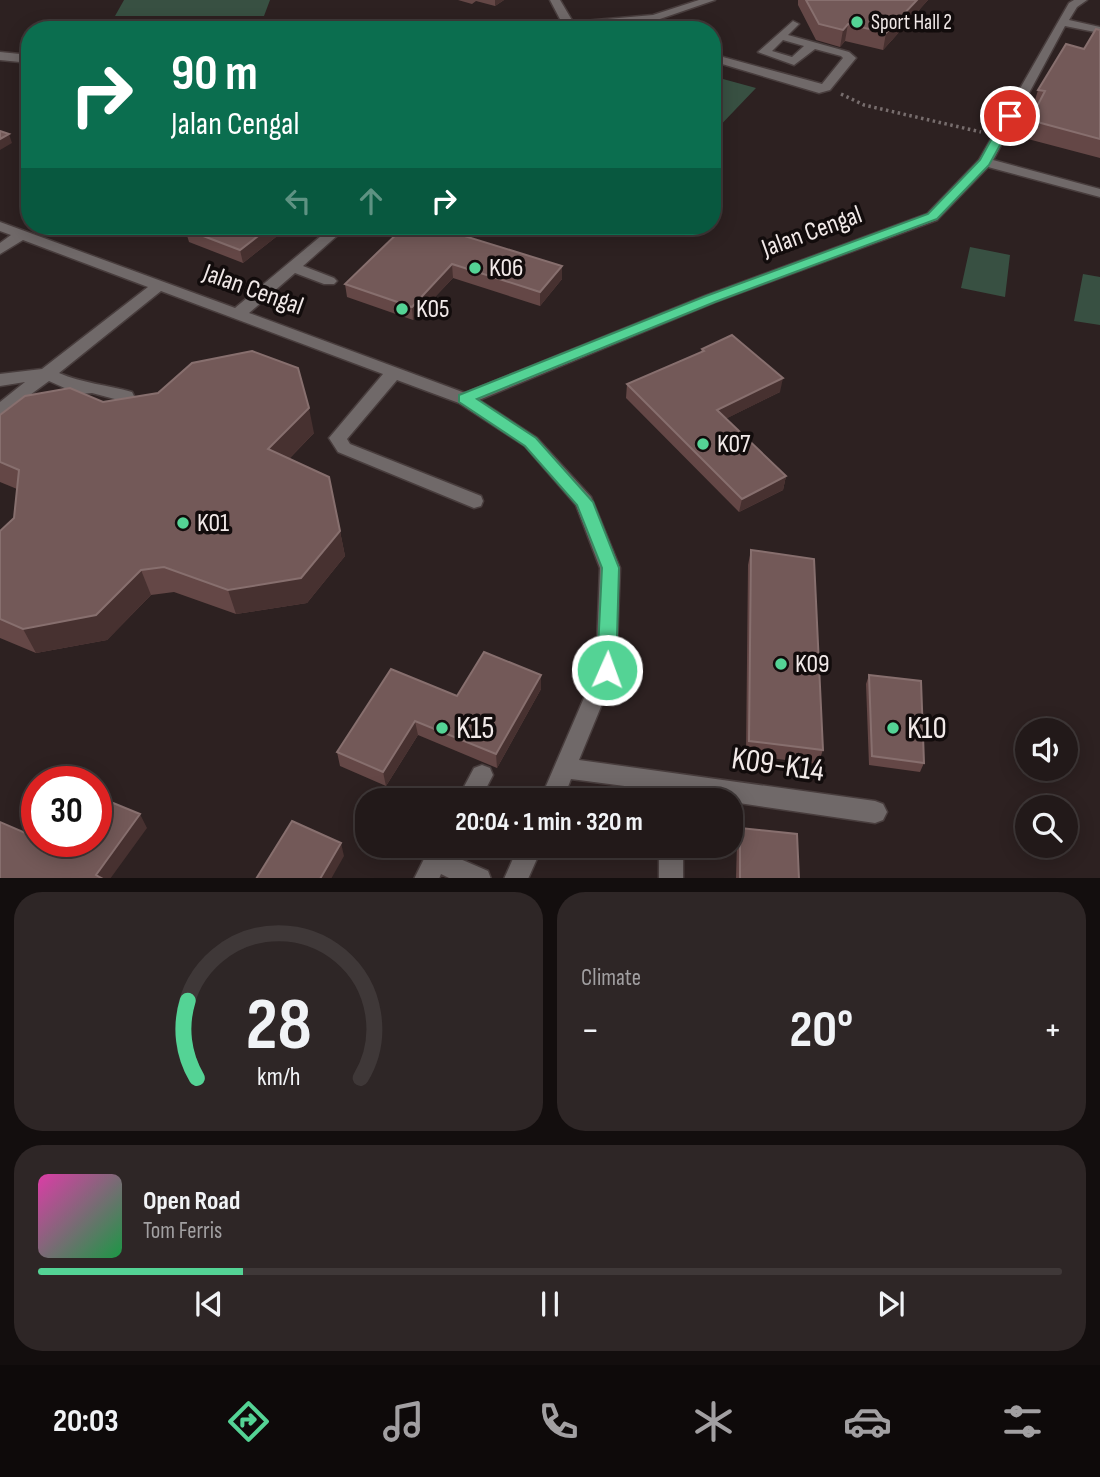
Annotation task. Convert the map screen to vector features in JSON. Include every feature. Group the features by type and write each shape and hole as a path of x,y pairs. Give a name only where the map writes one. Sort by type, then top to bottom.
{"street":[{"path":"555,0 567,21"},
{"path":"628,21 710,0"},
{"name":"Jalan Cengal","path":"465,398 710,299 933,216 985,162 1073,5 1082,0"},
{"path":"1063,22 1100,30"},
{"path":"793,24 764,52 794,61 813,45"},
{"path":"721,60 819,89 826,87 850,58 780,36"},
{"path":"0,56 21,58"},
{"path":"985,162 1100,193"},
{"name":"Jalan Cengal","path":"0,226 21,234"},
{"path":"0,250 21,235"},
{"name":"Jalan Cengal","path":"25,235 465,398 531,442 584,502 610,568 607,670 557,788"},
{"path":"239,313 330,235"},
{"path":"293,267 329,281"},
{"path":"0,411 160,285"},
{"path":"393,373 338,438 344,448 474,501"},
{"path":"0,380 47,374 78,388 92,387 125,396"},
{"name":"K09-K14","path":"566,768 657,788"},
{"path":"475,788 482,775"},
{"name":"K09-K14","path":"743,798 875,812"},
{"path":"516,878 525,858"},
{"path":"671,858 671,878"},
{"path":"435,861 479,878"}],"path":[{"path":"826,87 864,105 999,137"}],"green space":[{"path":"124,0 270,0 264,16 115,16"},
{"path":"721,78 756,88 721,125"},
{"path":"970,247 1010,255 1005,297 961,288"},
{"path":"1083,274 1100,277 1100,325 1074,321"}],"building":[{"path":"806,0 917,0 886,33 848,24 843,30 819,24"},
{"path":"1096,29 1100,30 1100,139 1030,120 1045,91 1038,90 1066,44 1084,49"},
{"path":"0,131 9,134 0,139"},
{"path":"201,235 259,235 240,250"},
{"path":"396,235 461,235 562,266 540,292 452,264 412,307 345,284"},
{"path":"732,335 783,378 717,410 786,476 742,499 627,384 704,351 702,349"},
{"name":"K01","path":"252,351 298,368 309,408 268,449 329,477 340,531 301,578 228,590 164,567 141,570 96,615 23,629 0,619 0,531 14,518 19,470 0,462 0,415 25,396 70,388 103,402 158,393 192,363"},
{"name":"K09","path":"751,550 814,559 823,750 749,741"},
{"name":"K15","path":"484,652 541,675 496,754 415,721 383,772 337,752 391,669 457,696"},
{"name":"K10","path":"869,675 921,681 924,763 872,756"},
{"path":"112,803 140,814 112,853"},
{"path":"292,821 341,843 321,878 257,878"},
{"path":"0,822 21,831 21,857 109,857 96,875 101,878 0,878"},
{"path":"743,828 797,834 799,878 740,878"}],"place":[{"name":"Sport Hall 2","path":"857,22"},
{"name":"K06","path":"475,268"},
{"name":"K05","path":"402,309"},
{"name":"K07","path":"703,444"},
{"name":"K01","path":"183,523"},
{"name":"K09","path":"781,664"},
{"name":"K15","path":"442,728"},
{"name":"K10","path":"893,728"}],"route":[{"path":"607,670 610,568 584,502 531,442 465,398 710,299 933,216 985,162 1010,116"}]}
